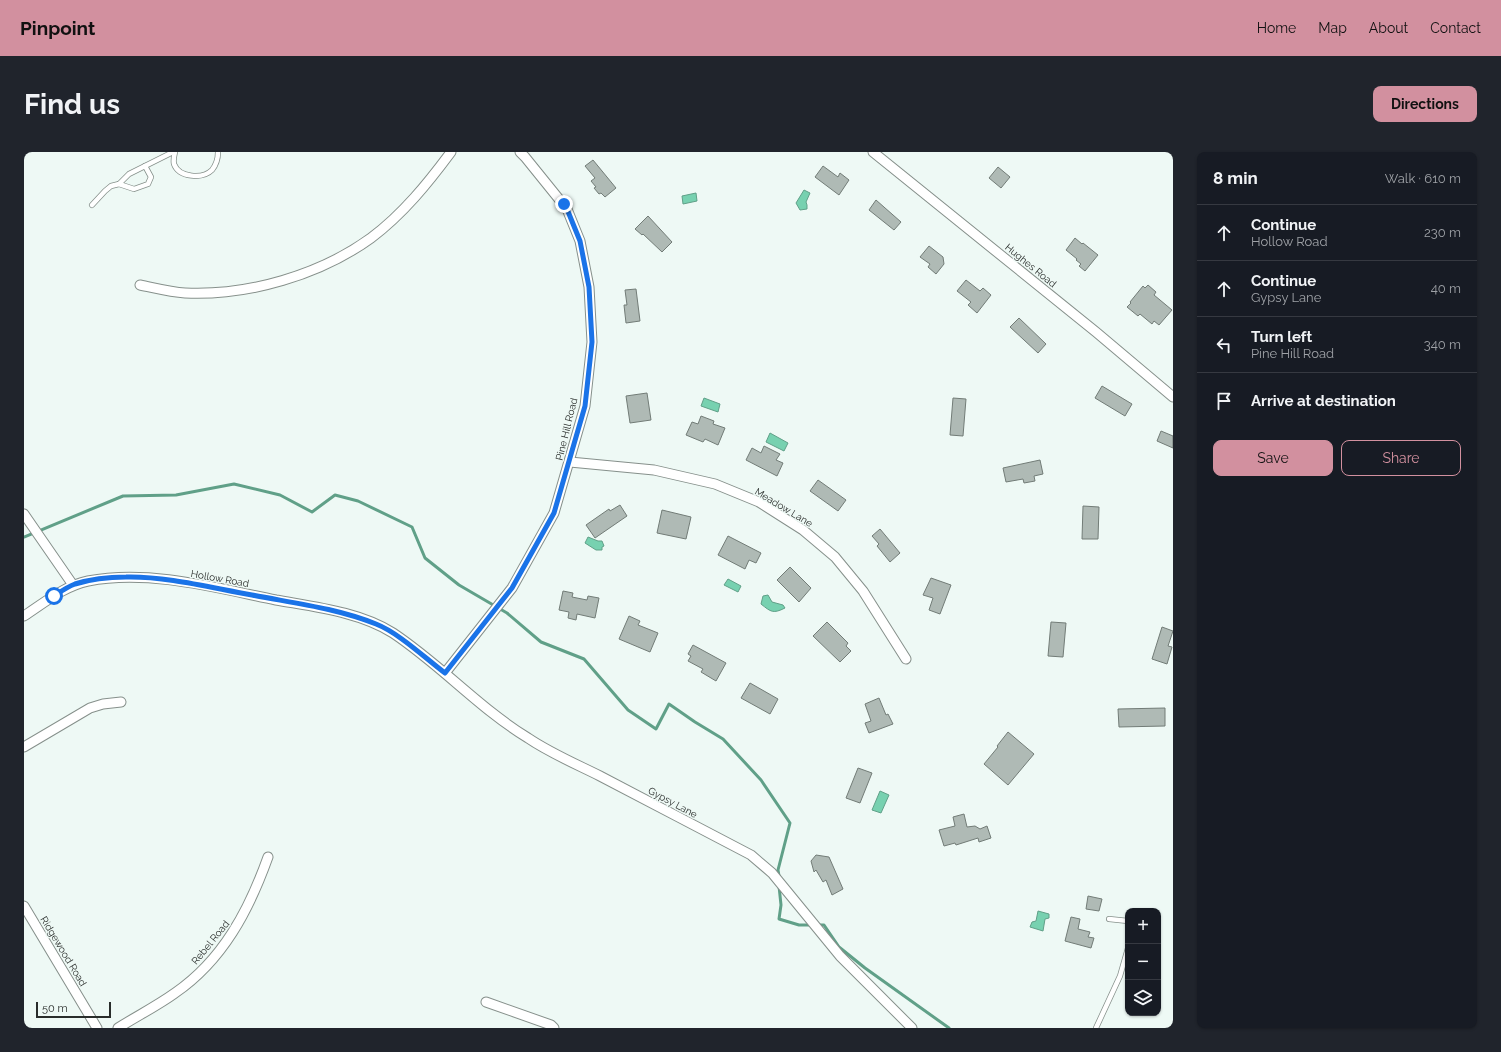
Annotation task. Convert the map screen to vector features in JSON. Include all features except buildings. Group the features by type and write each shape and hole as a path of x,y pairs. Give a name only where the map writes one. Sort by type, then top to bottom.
{"street":[{"path":"140,285 185,293 239,289 269,284 322,266 347,253 370,238 387,224 410,203 431,179 451,152"},
{"name":"Pine Hill Road","path":"445,673 512,588 554,513 585,406 592,342 589,287 580,241 567,209 520,152"},
{"name":"Hughes Road","path":"873,152 1060,302 1173,396"},
{"name":"Meadow Lane","path":"570,462 654,470 715,484 759,502 803,530 835,556 863,591 906,659"},
{"path":"24,514 73,585"},
{"name":"Hollow Road","path":"24,616 73,585 103,578 148,578 204,586 337,612 377,624 393,633"},
{"name":"Gypsy Lane","path":"393,633 445,673 486,708 528,739 751,855 772,873 840,956 912,1028"},
{"path":"24,747 90,708 103,704 121,702"},
{"name":"Rebel Road","path":"118,1028 176,993 212,960 227,942 241,920 258,884 268,857"},
{"name":"Ridgewood Road","path":"24,906 97,1028"},
{"path":"486,1002 551,1025 554,1028"}],"lane":[{"path":"92,205 105,191 111,186 119,184 129,174 174,152 174,164 179,170 186,175 197,176 207,173 212,169 218,152"},
{"path":"119,184 134,189 148,184 151,177 145,166"},
{"path":"1109,919 1125,921"},
{"path":"1096,1028 1120,976 1125,958"}],"shaded area":[{"path":"804,190 810,193 806,202 807,209 800,210 796,203"},
{"path":"696,193 697,201 683,204 682,196"},
{"path":"704,398 720,404 718,412 701,406"},
{"path":"770,433 788,443 784,451 766,442"},
{"path":"588,537 602,541 604,546 602,547 602,550 596,550 585,543"},
{"path":"728,579 741,586 738,592 724,585"},
{"path":"768,595 772,602 783,605 785,608 778,611 772,611 764,607 761,604 763,596"},
{"path":"880,791 889,795 881,813 872,810"},
{"path":"1038,911 1049,914 1049,918 1045,919 1043,931 1030,927 1032,922 1036,921"}],"waterway":[{"path":"24,537 123,496 176,495 234,484 280,495 312,512 335,495 358,501 412,527 425,558 459,585 507,613 541,642 584,659 628,710 656,729 669,704 723,739 761,780 790,823 778,870 779,876"},
{"path":"779,886 781,905 779,919 799,925 824,925 839,947 865,968 949,1028"}],"route":[{"path":"54,596 73,585 103,578 126,577 148,578 204,586 268,598 337,612 377,624 393,633 445,673 512,588 554,513 585,406 592,342 589,287 580,241 564,204"}]}
